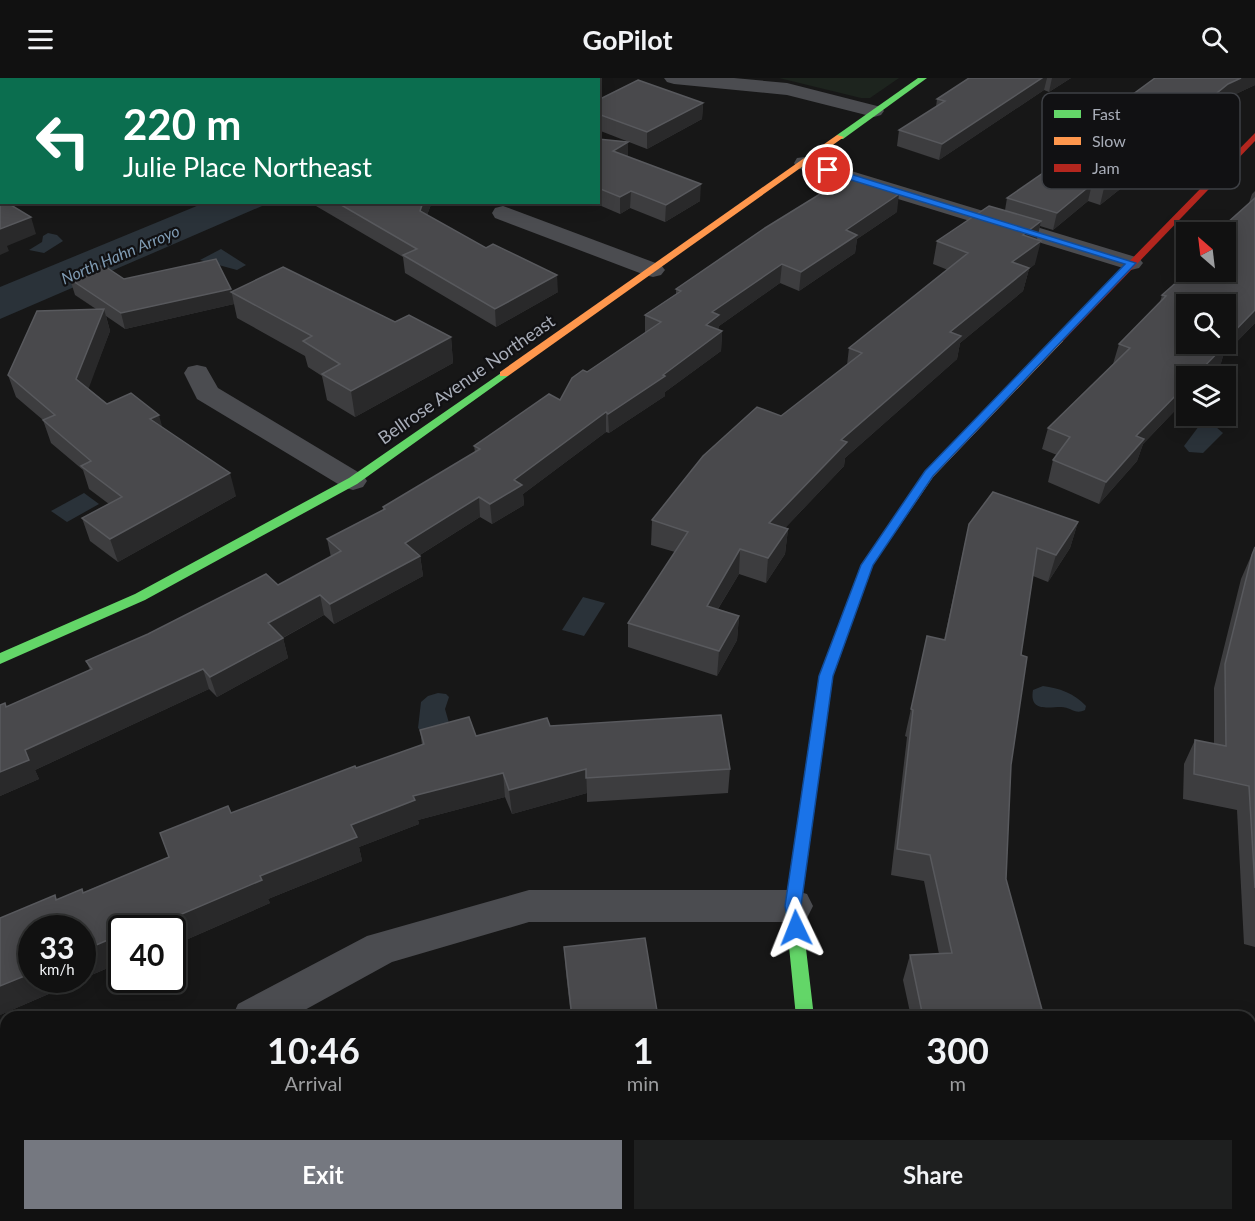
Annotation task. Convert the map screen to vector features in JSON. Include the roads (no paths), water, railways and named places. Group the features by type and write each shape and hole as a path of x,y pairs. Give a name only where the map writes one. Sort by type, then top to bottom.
{"street":[{"path":"674,78 787,89 874,111"},
{"name":"Bellrose Avenue Northeast","path":"0,659 140,597 353,481 923,78"},
{"path":"1240,151 1255,136"},
{"path":"805,163 1131,263"},
{"path":"804,1011 793,906 826,676 867,565 929,474 1203,189"},
{"path":"503,213 653,270"},
{"path":"197,373 207,393 353,481"},
{"path":"264,1011 381,948 529,906 793,906"}],"water":[{"name":"North Hahn Arroyo","path":"202,204 267,204 0,319 0,287"},
{"path":"48,233 57,235 63,241 44,253 29,250 42,242 43,236"},
{"path":"221,249 246,265 237,270 200,260"},
{"path":"1199,426 1216,427 1223,433 1203,453 1189,452 1184,446"},
{"path":"84,493 99,504 67,522 51,511"},
{"path":"583,597 605,603 584,636 562,630"},
{"path":"1043,686 1071,694 1086,706 1085,710 1078,712 1064,707 1037,705 1034,702 1033,690"},
{"path":"438,693 449,697 445,709 449,723 424,734 418,728 421,702 428,696"}]}
